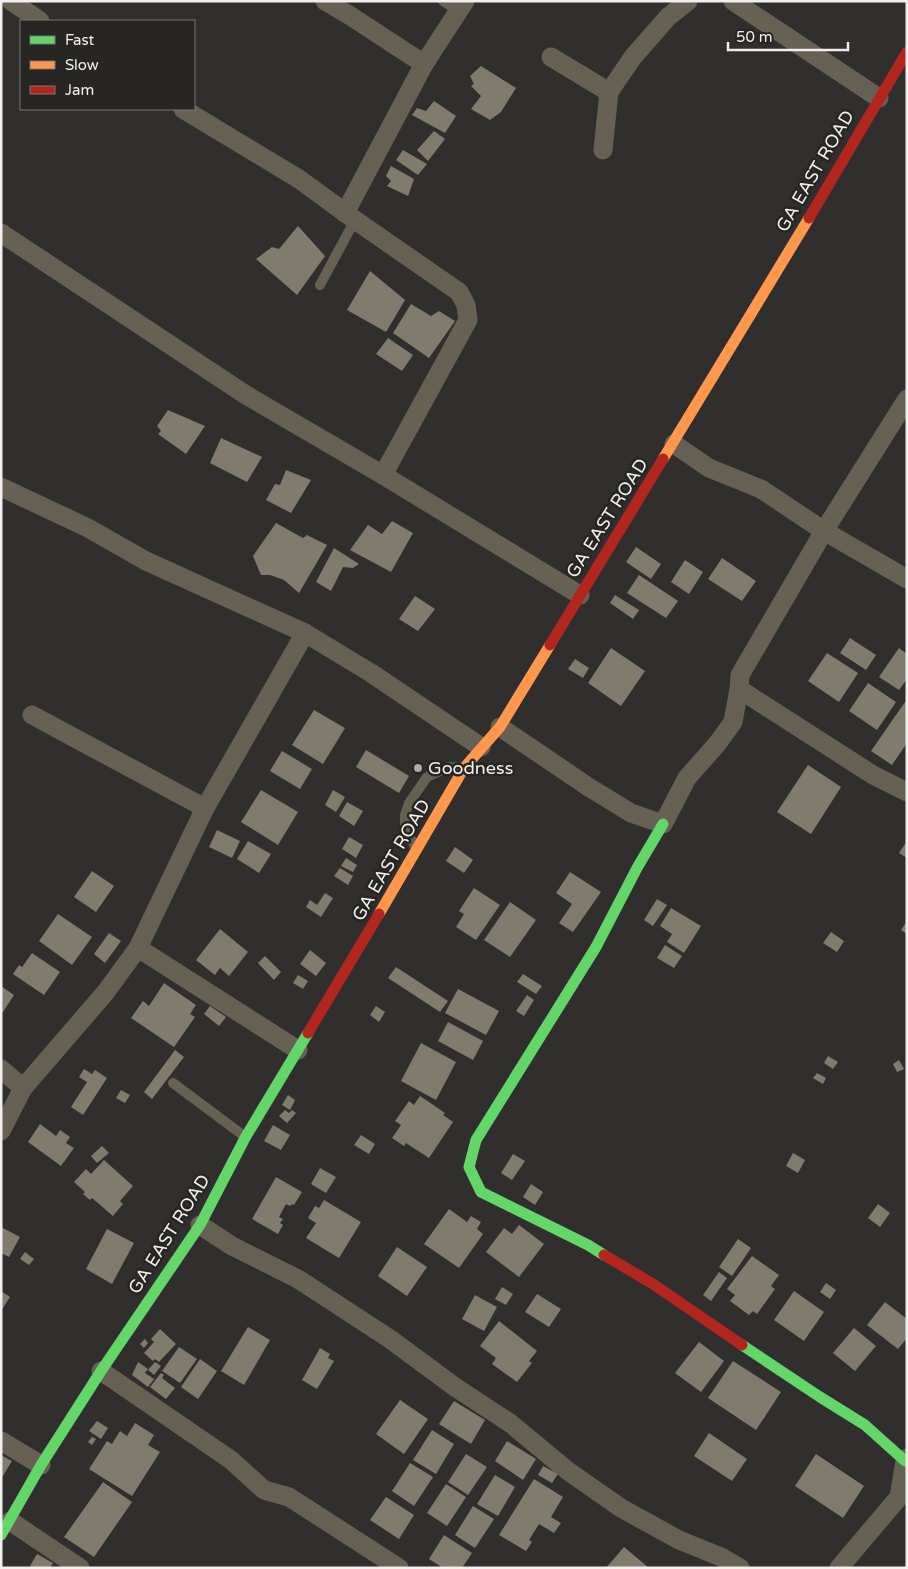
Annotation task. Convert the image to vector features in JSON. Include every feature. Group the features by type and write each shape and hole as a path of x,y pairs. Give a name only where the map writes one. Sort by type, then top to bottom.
{"street":[{"path":"12,1 39,20"},
{"path":"325,1 424,64"},
{"path":"603,150 609,92 633,57 668,17 688,1"},
{"path":"733,1 879,98"},
{"path":"350,217 424,64 462,6"},
{"name":"GA EAST ROAD","path":"6,1528 42,1465 101,1371 200,1224 245,1138 418,849 464,768 500,727 674,444 907,52"},
{"path":"551,57 609,92"},
{"path":"185,110 299,179 350,217 459,292 466,306 468,320 384,475"},
{"path":"1,233 246,395 384,475 580,595"},
{"path":"839,1568 903,1500 906,1459 865,1425 820,1397 653,1284 588,1245 481,1192 469,1167 476,1140 596,947 687,778 717,744 733,722 740,675 824,531 907,399"},
{"path":"674,444 709,468 761,489 824,531 907,579"},
{"path":"1,487 88,528 146,562 305,633 371,673 481,747"},
{"path":"1,1131 23,1088 105,993 138,948 205,808 305,633"},
{"path":"739,689 873,775 907,792"},
{"path":"32,716 205,808"},
{"path":"500,727 587,786 631,813 662,824"},
{"path":"138,948 298,1050"},
{"path":"1,1069 23,1088"},
{"path":"200,1224 232,1246 298,1280 357,1317 455,1387 510,1423 568,1471 621,1508 718,1562 740,1568"},
{"path":"101,1371 231,1460 264,1490 290,1497 399,1568"},
{"path":"1,1440 42,1465"},
{"path":"6,1528 80,1568"}],"lane":[{"path":"443,1 462,6"},
{"path":"320,285 350,217"},
{"path":"418,849 406,830 404,815 409,803 427,777 449,767 464,768"},
{"path":"173,1083 245,1138"}],"building":[{"path":"481,66 516,88 501,112 490,120 471,109 481,96 471,86 474,84 470,76"},
{"path":"434,101 456,116 445,133 412,115 417,108 426,111"},
{"path":"434,131 445,139 428,161 417,150"},
{"path":"403,150 427,164 418,175 396,160"},
{"path":"391,166 414,179 408,196 387,186 391,181 386,176"},
{"path":"298,226 325,256 297,295 256,259 272,247 279,249"},
{"path":"370,271 405,300 386,332 347,310"},
{"path":"411,304 431,316 439,311 455,321 429,358 393,333"},
{"path":"388,338 413,355 402,371 376,354"},
{"path":"168,410 205,426 186,454 158,434 161,431 157,426"},
{"path":"221,438 262,457 247,482 210,463"},
{"path":"286,470 311,480 291,513 266,500 275,484 280,485"},
{"path":"392,521 413,533 391,572 350,550 368,525 382,534"},
{"path":"276,523 303,538 307,535 327,545 299,593 284,580 270,575 261,575 253,556"},
{"path":"636,547 661,564 651,579 626,562"},
{"path":"334,548 359,564 353,568 343,567 331,591 316,582"},
{"path":"722,558 756,581 742,601 708,579"},
{"path":"685,560 703,572 689,594 671,582"},
{"path":"639,575 678,601 666,618 627,593"},
{"path":"615,595 639,610 633,619 610,603"},
{"path":"415,596 435,609 418,631 399,619"},
{"path":"850,638 876,655 866,670 840,653"},
{"path":"611,648 645,671 621,706 588,683"},
{"path":"899,648 907,654 907,679 899,690 879,677"},
{"path":"827,653 858,673 839,702 808,681"},
{"path":"575,659 589,668 583,678 568,669"},
{"path":"868,683 896,702 877,730 849,711"},
{"path":"905,702 907,703 907,743 892,765 871,751"},
{"path":"314,710 345,728 323,764 292,745"},
{"path":"366,750 409,776 399,793 356,767"},
{"path":"282,751 312,769 300,789 270,771"},
{"path":"808,765 841,787 811,834 777,812"},
{"path":"261,790 298,812 278,845 241,822"},
{"path":"333,790 345,797 336,812 325,805"},
{"path":"347,802 363,811 354,826 339,816"},
{"path":"217,830 240,841 232,858 209,847"},
{"path":"349,837 363,845 356,858 342,849"},
{"path":"248,841 271,854 259,873 237,859"},
{"path":"907,841 907,858 899,853"},
{"path":"455,847 473,860 464,873 446,861"},
{"path":"346,858 357,865 353,872 341,866"},
{"path":"340,868 353,876 348,885 334,876"},
{"path":"92,871 114,886 96,912 74,897"},
{"path":"570,872 601,892 573,932 559,923 572,904 556,893"},
{"path":"474,888 500,905 476,940 456,927 464,914 459,911"},
{"path":"325,893 333,898 321,917 306,907 310,900 317,905"},
{"path":"657,899 667,905 653,926 644,920"},
{"path":"510,902 536,920 510,957 484,940"},
{"path":"671,908 701,926 684,953 667,942 672,934 660,926"},
{"path":"58,914 92,937 72,965 39,941"},
{"path":"907,921 907,934 901,930"},
{"path":"220,929 248,952 229,976 220,968 215,975 196,960"},
{"path":"831,932 844,941 837,952 823,943"},
{"path":"109,933 121,941 105,963 94,954"},
{"path":"665,945 682,956 674,968 657,958"},
{"path":"310,950 326,963 316,976 300,964"},
{"path":"32,953 60,972 44,995 13,974 19,965 22,967"},
{"path":"265,956 281,972 274,980 258,963"},
{"path":"396,967 448,1001 440,1012 388,978"},
{"path":"523,974 542,986 536,994 517,982"},
{"path":"298,975 308,981 303,989 293,983"},
{"path":"164,983 196,1005 190,1014 195,1017 174,1047 131,1018 143,1001 149,1006"},
{"path":"1,986 14,995 3,1012 1,1011"},
{"path":"458,989 499,1011 486,1035 445,1013"},
{"path":"527,995 534,1000 524,1016 516,1011"},
{"path":"210,1006 226,1017 219,1026 204,1014"},
{"path":"376,1006 385,1012 379,1022 370,1015"},
{"path":"448,1022 483,1041 473,1060 438,1041"},
{"path":"421,1043 456,1062 436,1100 401,1081"},
{"path":"175,1050 184,1057 152,1099 144,1092"},
{"path":"828,1056 838,1062 833,1069 824,1063"},
{"path":"899,1060 904,1069 897,1072 893,1064"},
{"path":"84,1069 92,1074 95,1070 107,1078 83,1115 71,1107 87,1082 79,1077"},
{"path":"817,1073 826,1078 823,1084 813,1078"},
{"path":"121,1090 130,1095 125,1103 116,1098"},
{"path":"288,1095 295,1100 290,1110 282,1105"},
{"path":"420,1096 445,1113 443,1115 453,1122 429,1158 406,1143 404,1146 392,1138 401,1125 395,1121 409,1101 414,1105"},
{"path":"285,1110 289,1113 292,1110 296,1113 287,1123 279,1116"},
{"path":"40,1124 56,1136 60,1130 70,1137 66,1143 74,1148 61,1166 28,1142"},
{"path":"273,1125 290,1135 281,1150 264,1141"},
{"path":"361,1135 375,1144 369,1154 354,1145"},
{"path":"102,1146 109,1153 97,1163 91,1156"},
{"path":"793,1153 805,1160 798,1173 786,1166"},
{"path":"513,1154 525,1161 512,1180 501,1173"},
{"path":"104,1160 133,1186 120,1201 123,1204 113,1216 92,1198 90,1200 83,1194 85,1192 74,1182 86,1169 91,1174"},
{"path":"320,1168 336,1177 326,1193 311,1184"},
{"path":"276,1177 302,1192 294,1205 286,1204 279,1217 283,1219 280,1223 283,1225 278,1234 252,1219"},
{"path":"531,1184 543,1192 535,1205 523,1197"},
{"path":"324,1200 361,1222 339,1258 306,1238 316,1223 308,1218 315,1206 319,1208"},
{"path":"878,1204 890,1213 880,1227 868,1218"},
{"path":"449,1209 467,1222 471,1216 481,1222 477,1229 483,1234 459,1268 424,1244"},
{"path":"519,1225 544,1244 519,1277 486,1252 504,1228 512,1234"},
{"path":"1,1227 20,1237 9,1257 1,1253"},
{"path":"107,1229 134,1243 112,1284 86,1269"},
{"path":"738,1239 751,1248 732,1276 719,1267"},
{"path":"397,1247 427,1267 407,1296 378,1276"},
{"path":"25,1252 34,1259 29,1265 20,1259"},
{"path":"752,1256 779,1275 771,1286 775,1289 757,1314 753,1311 749,1315 730,1301 735,1295 727,1289"},
{"path":"719,1272 727,1278 711,1301 703,1295"},
{"path":"826,1283 836,1290 830,1299 820,1292"},
{"path":"502,1287 513,1294 506,1305 495,1299"},
{"path":"1,1291 10,1297 1,1311"},
{"path":"794,1291 824,1312 804,1341 774,1320"},
{"path":"537,1294 561,1309 549,1327 525,1312"},
{"path":"475,1295 497,1307 484,1331 462,1319"},
{"path":"885,1302 907,1319 907,1338 898,1349 867,1325"},
{"path":"499,1321 537,1351 529,1361 532,1363 517,1382 492,1364 496,1358 480,1346"},
{"path":"248,1327 270,1340 244,1385 221,1371"},
{"path":"854,1328 876,1346 855,1371 833,1353"},
{"path":"160,1329 176,1344 159,1362 155,1359 153,1361 144,1353 154,1342 151,1339"},
{"path":"145,1339 148,1343 144,1348 140,1344"},
{"path":"699,1342 724,1361 701,1392 675,1373"},
{"path":"179,1347 197,1359 180,1383 162,1371"},
{"path":"320,1348 330,1354 328,1358 334,1361 317,1389 302,1380"},
{"path":"200,1359 217,1371 198,1399 181,1387"},
{"path":"733,1361 781,1392 756,1430 708,1398"},
{"path":"138,1362 148,1369 145,1373 154,1379 148,1387 132,1375"},
{"path":"155,1362 161,1366 154,1375 148,1370"},
{"path":"161,1373 164,1375 162,1378 175,1388 166,1399 150,1387"},
{"path":"400,1400 428,1419 404,1454 376,1434"},
{"path":"454,1401 485,1420 471,1444 439,1424"},
{"path":"97,1421 108,1428 101,1439 89,1431"},
{"path":"135,1423 154,1435 148,1445 160,1452 132,1496 89,1469 107,1441 112,1444 120,1431 127,1436"},
{"path":"432,1430 454,1444 436,1474 413,1460"},
{"path":"709,1433 747,1459 732,1481 694,1456"},
{"path":"92,1437 96,1439 92,1445 88,1442"},
{"path":"507,1441 536,1459 523,1480 495,1461"},
{"path":"466,1454 487,1467 468,1495 448,1482"},
{"path":"816,1454 864,1486 843,1518 795,1486"},
{"path":"1,1455 12,1461 1,1479"},
{"path":"410,1463 433,1477 414,1506 392,1491"},
{"path":"543,1466 558,1474 552,1483 538,1475"},
{"path":"495,1475 515,1487 498,1516 477,1504"},
{"path":"534,1479 563,1497 551,1517 561,1523 554,1533 539,1524 529,1540 532,1542 526,1551 499,1535"},
{"path":"103,1482 132,1502 94,1557 64,1537"},
{"path":"446,1484 466,1497 447,1526 427,1513"},
{"path":"386,1497 414,1515 399,1539 370,1520"},
{"path":"473,1506 494,1519 475,1548 455,1535"},
{"path":"444,1535 472,1553 462,1568 443,1568 429,1559"},
{"path":"624,1547 649,1568 606,1568"},
{"path":"37,1554 53,1563 50,1568 33,1568 30,1566"}],"traffic: fast":[{"path":"604,1255 588,1245 481,1192 469,1167 476,1140 596,947 637,868 663,824"},
{"path":"1,1535 41,1465 101,1371 200,1225 245,1138 308,1033"},
{"path":"742,1345 865,1425 905,1461"}],"traffic: slow":[{"path":"663,459 809,218"},
{"path":"379,914 464,768 500,727 550,645"}],"traffic: jam":[{"path":"809,218 907,52"},
{"path":"550,645 663,459"},
{"path":"308,1033 379,914"},
{"path":"604,1255 653,1284 742,1345"}],"place":[{"name":"Goodness","path":"418,768"}]}
